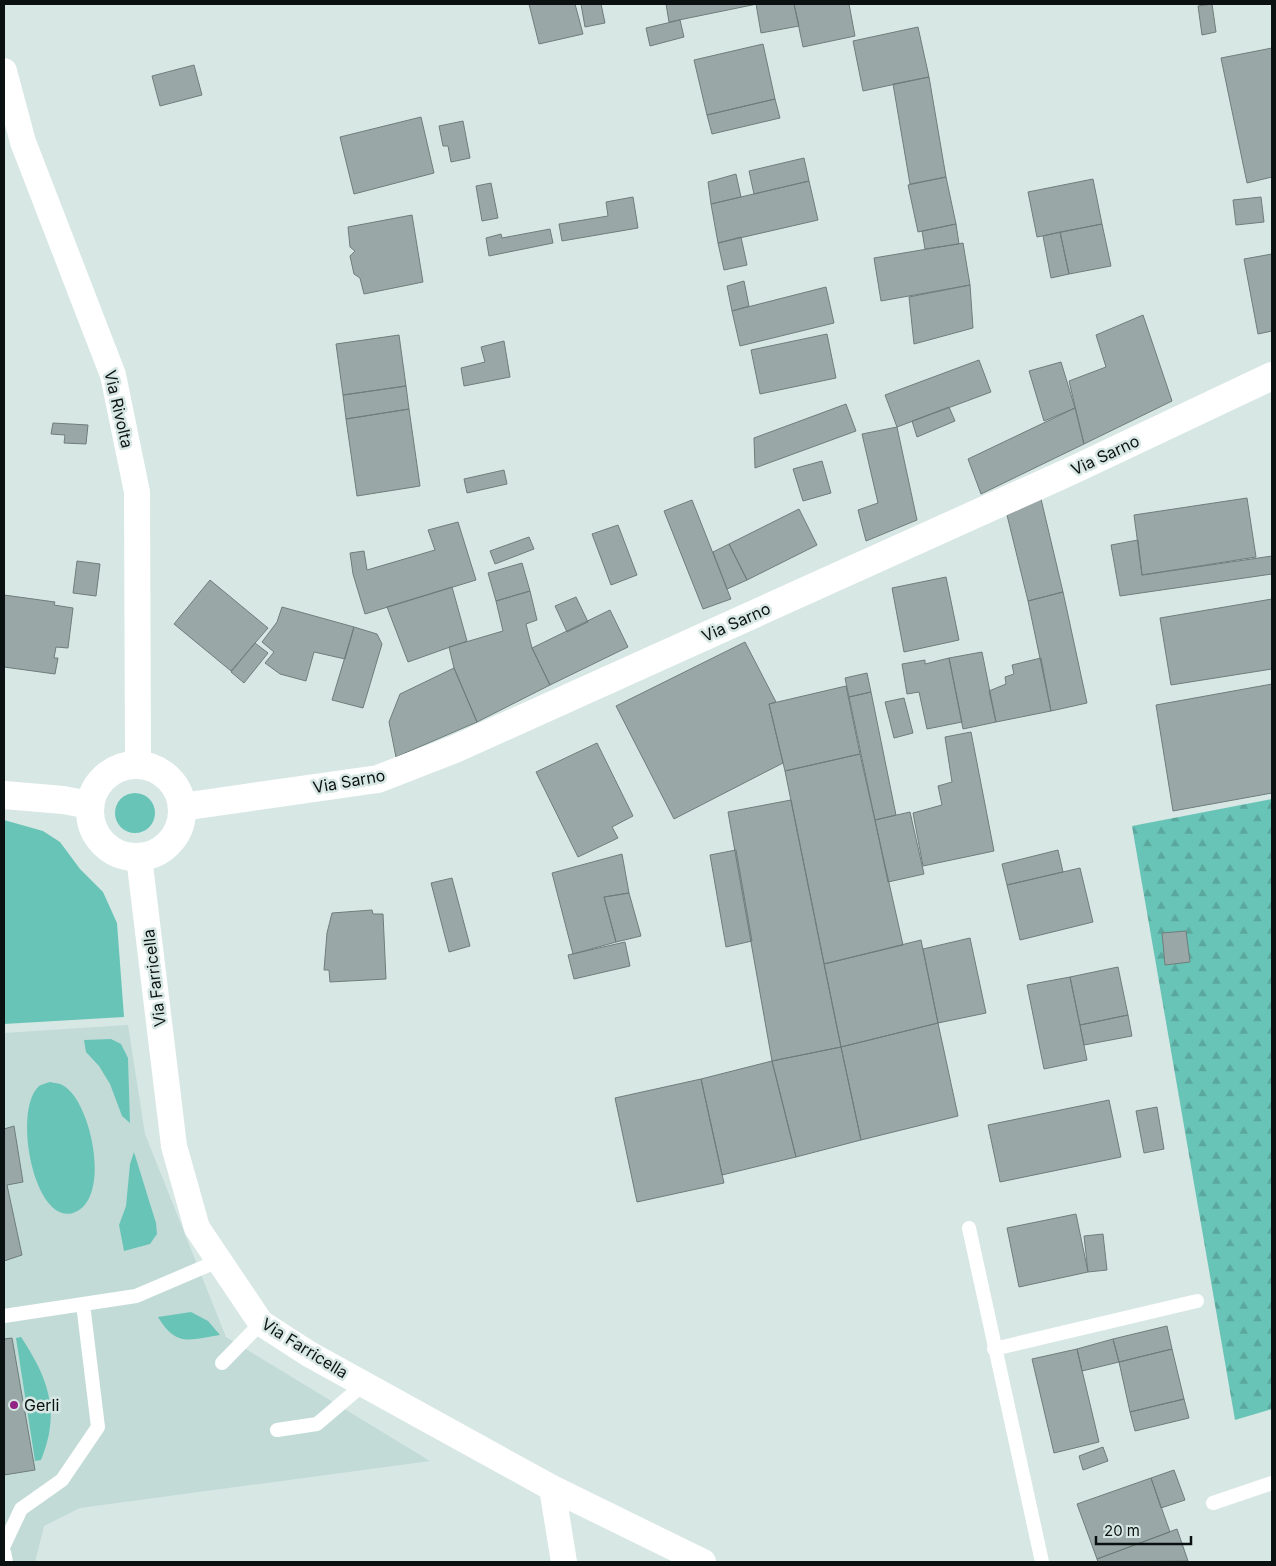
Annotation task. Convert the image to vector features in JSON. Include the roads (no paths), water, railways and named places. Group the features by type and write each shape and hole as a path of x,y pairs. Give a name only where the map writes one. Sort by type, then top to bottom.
{"main road":[{"name":"Via Sarno","path":"182,808 378,779 455,749 1062,475 1272,376"},
{"path":"138,765 151,767 172,783 182,808 180,822 175,835 165,846 153,853 139,857 126,856 113,851 102,843 94,832 90,819 90,805 93,792 101,780 112,771 124,766 138,765"},
{"path":"4,795 63,800 90,805"}],"street":[{"name":"Via Rivolta","path":"4,71 23,142 113,375 137,492 138,765"},
{"name":"Via Farricella","path":"139,857 174,1146 197,1228 261,1323 308,1354 552,1488 703,1562"},
{"path":"552,1488 564,1562"}],"lane":[{"path":"969,1228 1042,1562"},
{"path":"4,1316 136,1296 218,1261"},
{"path":"994,1349 1197,1302"},
{"path":"4,1545 21,1509 62,1480 98,1427 83,1304"},
{"path":"222,1363 261,1323"},
{"path":"277,1430 317,1424 364,1384"},
{"path":"1212,1503 1272,1483"},
{"path":"4,1552 6,1562"}],"place":[{"name":"Gerli","path":"14,1405"}]}
